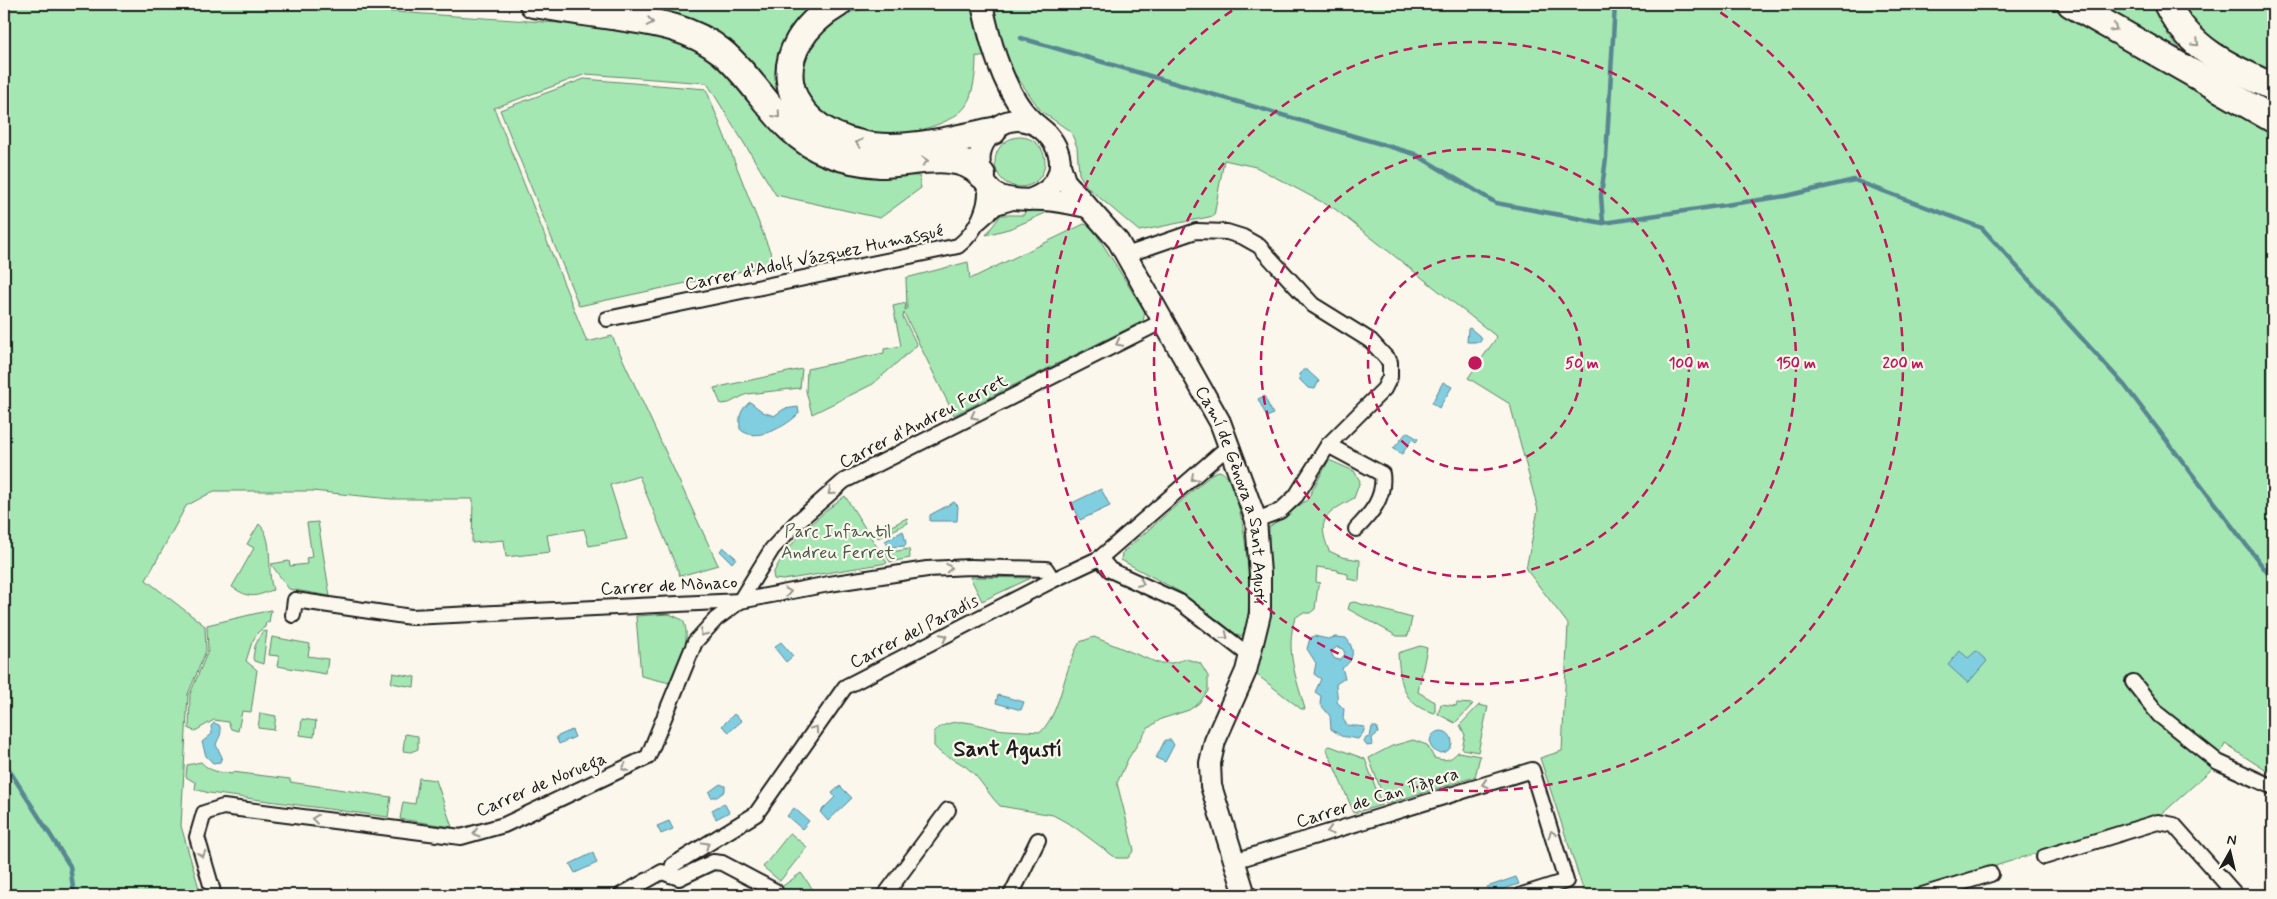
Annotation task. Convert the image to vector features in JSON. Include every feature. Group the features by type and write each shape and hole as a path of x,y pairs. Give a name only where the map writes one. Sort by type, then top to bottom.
{"highway":[{"path":"533,4 656,23 694,34 715,47 738,68 777,117 792,130 827,152 880,164 945,160 964,162 971,164 983,178"},
{"path":"838,4 812,22 797,42 792,58 790,75 793,90 803,111 813,123 831,134 846,140 884,147 993,131"},
{"path":"2072,4 2273,119"},
{"path":"2167,4 2182,28 2203,50 2230,67 2273,86"}],"street":[{"path":"975,226 996,207 1041,195 1053,184 1060,165 1057,145 1049,133 1027,116 1014,100 994,54 982,4"},
{"path":"994,54 995,75 1001,102 999,120 982,148 979,159 983,178 996,194 1022,201 1056,201 1087,207"},
{"path":"993,131 1003,124 1015,121 1038,126"},
{"name":"Camí de Gènova a Sant Agustí","path":"1060,165 1065,181 1110,231 1126,255 1220,422 1256,520 1260,614 1250,656 1236,696 1215,741 1210,763 1212,786 1245,895"},
{"name":"Carrer d'Adolf Vázquez Humasqué","path":"606,319 958,246 975,226 984,205 987,190 983,178"},
{"path":"1126,255 1196,231 1227,232 1243,237 1259,246 1313,305 1378,348 1390,362 1388,383 1328,445 1296,496 1280,511 1256,520"},
{"name":"Carrer d'Andreu Ferret","path":"740,601 772,549 794,524 844,481 1162,321"},
{"path":"1230,445 1100,558 1110,570 1180,602 1250,656"},
{"path":"1328,445 1382,474 1384,488 1370,515 1356,529"},
{"name":"Carrer del Paradís","path":"670,874 673,865 756,814 845,686 1100,558"},
{"name":"Carrer de Mònaco","path":"293,615 295,600 411,618 740,601 830,584 927,569 970,567 1046,569 1053,580"},
{"name":"Carrer de Noruega","path":"214,895 197,837 204,813 223,807 461,837 504,825 648,757 695,642 716,618 740,601"},
{"path":"2133,682 2159,715 2218,762 2273,787"},
{"name":"Carrer de Can Tàpera","path":"1234,861 1532,770 1566,881 1522,895"},
{"path":"884,895 948,810"},
{"path":"2044,856 2158,822 2174,825 2236,895"},
{"path":"1010,895 1038,840"},
{"path":"621,895 662,872 679,878 713,862 722,863 775,891 778,895"},
{"path":"1922,895 1991,874"}],"green space":[{"path":"4,4 274,4 624,29 689,44 875,174 919,176 921,188 880,218 776,195 707,83 586,74 494,108 587,342 612,336 718,565 680,576 639,476 610,485 627,539 589,546 584,529 547,535 550,552 506,557 504,540 472,543 473,499 391,499 312,491 214,491 186,506 146,580 205,626 206,651 188,694 181,826 201,895 4,895"},
{"path":"747,4 823,4 789,40 814,135 752,68 612,9"},
{"path":"890,4 2053,4 2273,131 2273,775 2225,744 2214,767 2162,814 1902,895 1585,895 1540,758 1562,751 1568,624 1526,569 1538,510 1510,404 1468,378 1497,337 1335,209 1256,167 1224,160 1214,216 1139,231 1087,187 1079,174 1077,147 1071,132 1041,111 1005,60 976,56 974,81 965,107 946,121 918,131 887,135 871,134 842,126 829,119 817,109 809,96 805,82 806,52 812,38 822,27 835,18 855,11"},
{"path":"2087,4 2152,4 2168,35 2183,53"},
{"path":"2177,4 2273,4 2273,77 2221,51"},
{"path":"584,79 706,89 775,264 579,306 500,110"},
{"path":"1025,137 1038,144 1044,152 1044,172 1038,180 1030,186 1015,187 1002,180 996,172 995,157 1002,144 1010,138"},
{"path":"1025,211 1050,211 1012,228 986,235 1001,215 1024,215"},
{"path":"1084,224 1092,227 1145,312 1143,321 954,415 904,313 903,317 917,345 873,384 812,414 806,391 807,369 884,353 884,349 901,346 893,306 906,303 905,310 907,309 906,278 968,262 970,279"},
{"path":"802,369 800,388 747,394 729,403 721,404 714,388"},
{"path":"1329,460 1354,471 1360,481 1354,498 1326,517 1323,530 1329,551 1342,557 1360,560 1359,581 1348,579 1348,574 1338,572 1338,570 1317,567 1316,582 1321,583 1318,586 1315,609 1310,613 1302,613 1295,618 1292,630 1291,653 1305,709 1301,709 1256,674 1269,623 1269,527 1307,500"},
{"path":"1219,471 1228,478 1235,495 1246,548 1249,603 1247,624 1242,636 1236,634 1182,593 1121,560 1122,553 1213,473"},
{"name":"Parc Infantil Andreu Ferret","path":"845,496 887,563 783,580 774,579 773,574 779,562 795,541 814,521"},
{"path":"907,518 908,523 878,538 876,534"},
{"path":"318,522 330,596 289,589 271,564 289,561 290,566 307,564 306,558 312,557 307,523"},
{"path":"259,524 264,530 269,546 273,590 252,596 232,587 254,548 247,544"},
{"path":"909,549 910,558 890,562 885,553"},
{"path":"970,577 1031,578 982,601"},
{"path":"1354,602 1412,618 1408,636 1397,636 1348,609 1350,603"},
{"path":"271,610 269,623 266,622 265,627 258,632 252,642 246,661 257,670 251,712 242,711 238,731 231,729 228,722 214,720 195,731 189,729 190,694 208,651 207,625"},
{"path":"669,614 683,620 686,628 683,652 670,683 641,676 636,616"},
{"path":"267,631 263,664 254,661 253,658 255,646 262,632"},
{"path":"272,637 310,644 308,656 328,659 326,674 277,666 279,656 269,655"},
{"path":"1094,637 1158,663 1172,663 1186,659 1200,663 1208,676 1208,691 1199,703 1189,710 1161,719 1147,729 1128,759 1117,783 1134,850 1128,858 1116,858 1073,826 1053,815 1000,806 972,772 941,753 934,746 934,731 944,725 953,723 961,722 996,729 1041,732 1049,722 1059,700 1074,653 1080,642"},
{"path":"1420,646 1427,648 1418,692 1435,702 1435,713 1424,710 1416,705 1409,698 1402,682 1398,653"},
{"path":"393,673 415,677 414,687 391,683"},
{"path":"1457,703 1473,704 1455,723 1438,714 1441,704 1456,706"},
{"path":"1479,705 1488,707 1478,752 1462,749 1465,735 1460,725"},
{"path":"260,713 276,716 274,730 258,728"},
{"path":"302,719 316,721 314,737 300,735"},
{"path":"405,734 418,736 418,749 411,752 403,751"},
{"path":"1413,740 1427,745 1434,758 1438,759 1450,759 1458,752 1480,756 1475,777 1386,804 1369,758 1392,746"},
{"path":"1330,746 1365,759 1382,805 1354,813 1326,748"},
{"path":"201,762 211,770 219,772 290,779 290,782 391,797 388,817 209,793 195,789 196,783 186,777 187,765"},
{"path":"419,778 436,780 452,827 400,819 403,802 415,804"},
{"path":"790,833 807,847 780,881 763,867"},
{"path":"801,873 817,895 785,895 780,888"}],"water":[{"path":"1470,328 1482,338 1480,342 1467,342 1468,329"},
{"path":"1303,370 1307,370 1319,381 1315,389 1308,388 1300,380 1299,374"},
{"path":"1443,382 1452,387 1439,408 1432,403"},
{"path":"1264,396 1273,414 1267,417 1258,399"},
{"path":"750,402 763,412 774,416 784,409 798,407 799,413 787,423 771,432 754,435 740,429 742,411"},
{"path":"1407,432 1418,439 1416,442 1412,439 1402,454 1393,449"},
{"path":"1101,489 1110,506 1080,520 1072,503"},
{"path":"954,502 958,506 957,521 930,521 930,515"},
{"path":"903,531 905,546 889,547 885,541"},
{"path":"723,547 736,558 732,563 720,551"},
{"path":"1314,636 1328,639 1335,637 1346,638 1351,646 1351,658 1342,668 1345,678 1336,684 1337,702 1344,709 1343,719 1347,725 1365,727 1358,739 1341,736 1331,729 1330,716 1320,704 1321,696 1315,692 1321,679 1314,674 1316,663 1307,649 1310,638","holes":["1337,647 1343,649 1345,654 1340,660 1335,659 1332,651"]},
{"path":"781,642 793,656 786,662 774,647"},
{"path":"1960,651 1968,658 1976,651 1987,661 1968,683 1948,665"},
{"path":"998,695 1024,702 1021,710 996,703"},
{"path":"734,714 742,721 729,732 722,726"},
{"path":"214,723 219,725 220,728 221,733 216,745 222,757 220,762 213,763 206,756 202,742 212,734 211,726"},
{"path":"1372,727 1377,727 1378,733 1372,738 1373,745 1367,746 1364,742 1366,738 1370,737"},
{"path":"572,730 575,737 559,744 556,737"},
{"path":"1441,731 1449,734 1452,742 1449,750 1441,753 1433,750 1430,742 1433,734"},
{"path":"1165,740 1171,740 1174,745 1165,762 1156,758"},
{"path":"720,784 725,786 725,791 717,797 711,797 709,792"},
{"path":"840,786 852,798 828,821 820,812 835,797 832,793"},
{"path":"724,803 729,812 716,819 712,810"},
{"path":"794,808 809,821 802,829 787,816"},
{"path":"669,821 673,829 661,834 657,826"},
{"path":"593,853 597,863 575,873 570,864"},
{"path":"1516,877 1519,884 1489,894 1487,887"}],"waterway":[{"path":"1603,223 1601,196 1606,158 1615,4"},
{"path":"1021,38 1415,154 1496,203 1603,223 1786,196 1854,180 1982,228 2125,386 2273,580"},
{"path":"4,762 70,866 74,895"}],"district":[{"name":"Sant Agustí","path":"1008,748"}]}
